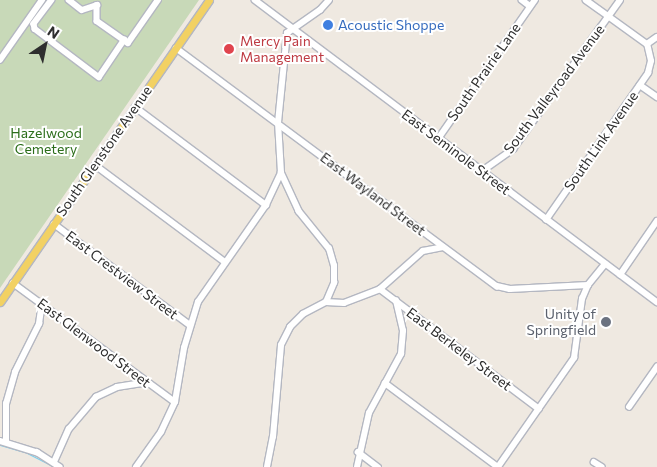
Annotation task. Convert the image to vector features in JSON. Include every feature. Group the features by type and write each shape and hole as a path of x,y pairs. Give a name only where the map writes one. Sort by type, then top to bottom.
{"main road":[{"name":"South Glenstone Avenue","path":"0,302 209,0"}],"street":[{"path":"0,60 42,0"},
{"path":"52,0 34,27 99,77 158,0"},
{"path":"69,0 82,10 99,3 97,21 126,42"},
{"name":"East Seminole Street","path":"255,0 657,302"},
{"path":"326,302 334,283 334,266 329,249 299,212 281,173 278,123 285,40 292,28 312,16 329,0"},
{"path":"522,0 530,6"},
{"name":"South Prairie Lane","path":"438,139 535,0"},
{"path":"586,0 646,44 657,37"},
{"name":"South Valleyroad Avenue","path":"482,171 513,149 620,0"},
{"name":"South Link Avenue","path":"546,220 640,85 651,61 646,44"},
{"name":"East Wayland Street","path":"176,48 497,286 510,289 588,285"},
{"path":"640,85 657,97"},
{"path":"135,107 266,205"},
{"path":"95,164 225,262"},
{"path":"136,467 161,432 175,402 190,326 198,302 266,205 281,173"},
{"path":"620,274 657,221"},
{"name":"East Crestview Street","path":"54,224 190,326"},
{"path":"267,467 273,437 281,345 290,327 303,314 326,302 344,303 380,289 423,251 443,247"},
{"path":"386,384 498,467 574,358 582,299 588,285 605,264"},
{"name":"East Glenwood Street","path":"13,283 175,402"},
{"name":"East Berkeley Street","path":"380,289 539,409"},
{"path":"357,467 358,452 369,413 401,354 403,331 396,301"},
{"path":"42,303 39,324 15,372 6,404 3,441 54,462 60,467"},
{"path":"629,407 657,367"},
{"path":"54,462 69,429 96,397 116,387 147,382"},
{"path":"358,452 378,467"},
{"path":"594,462 602,467"}],"green space":[{"name":"Hazelwood Cemetery","path":"0,0 199,0 0,288"}],"waterway":[{"path":"0,445 25,452 54,467"}],"place":[{"name":"Acoustic Shoppe","path":"328,25"},
{"name":"Mercy Pain Management","path":"229,49"},
{"name":"Unity of Springfield","path":"606,322"}]}
